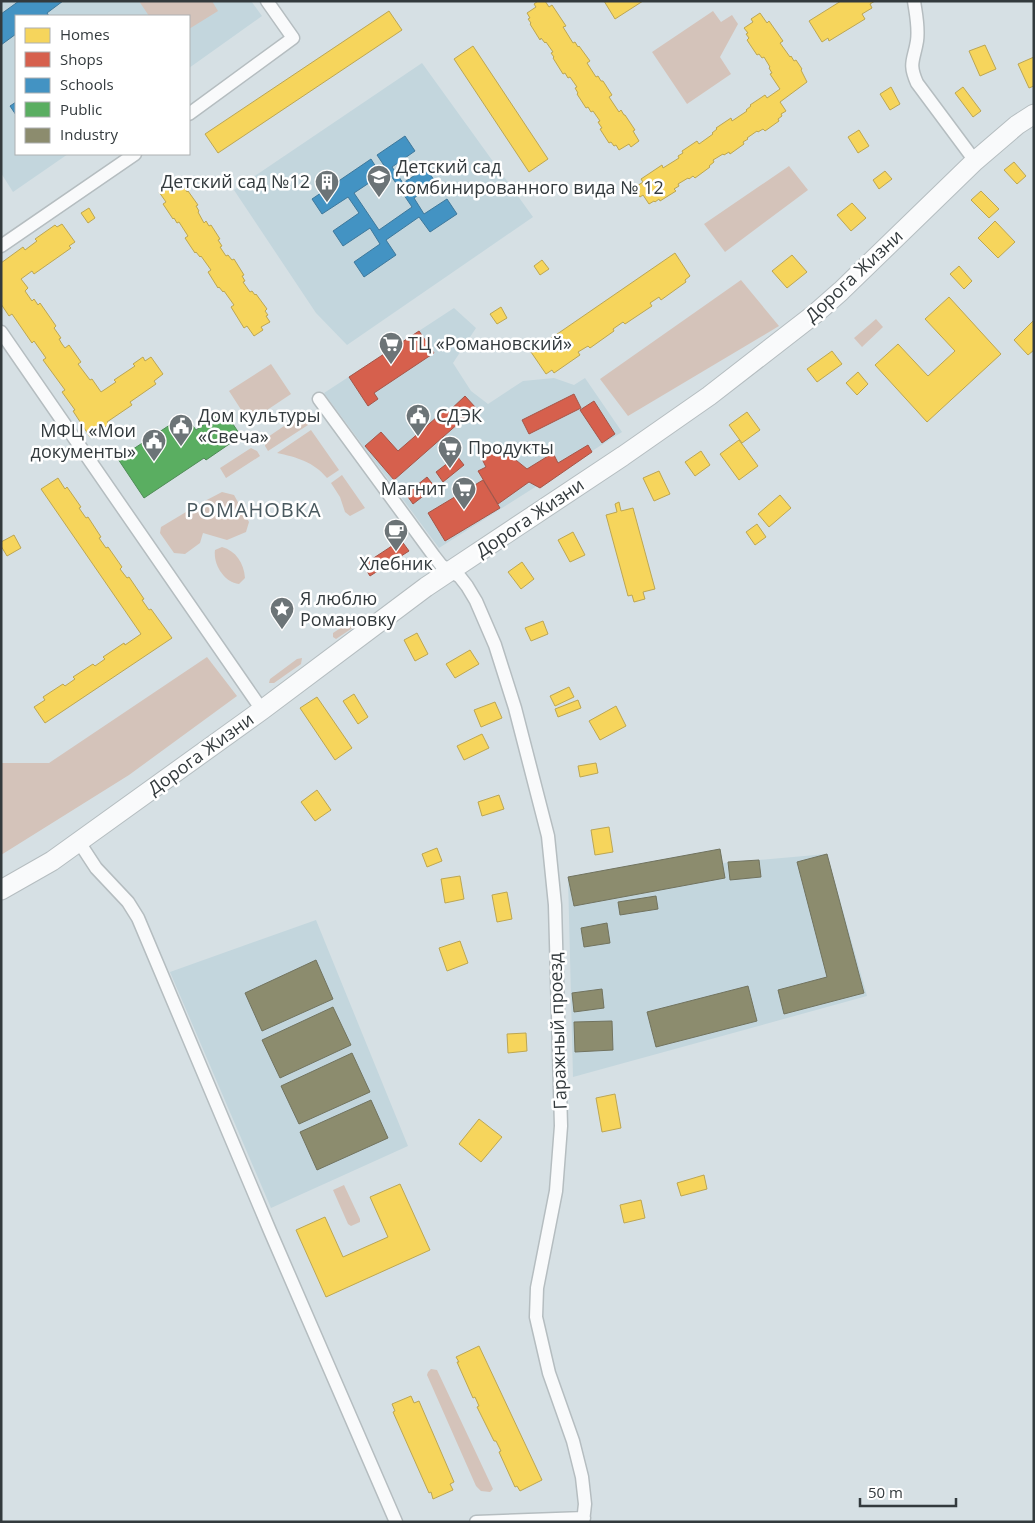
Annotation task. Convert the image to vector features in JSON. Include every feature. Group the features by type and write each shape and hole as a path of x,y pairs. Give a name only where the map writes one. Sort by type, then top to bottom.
{"main road":[{"name":"Дорога Жизни","path":"1,890 52,861 79,842 262,710 426,587 694,407 809,319 841,291 975,160 1017,125 1034,114"}],"street":[{"path":"190,113 293,38 268,1"},
{"path":"914,1 918,24 917,43 912,64 913,74 917,83 975,160"},
{"path":"1,246 134,155"},
{"path":"1,332 262,710"},
{"name":"Гаражный проезд","path":"319,399 434,556 441,564 460,578 476,601 495,645 516,708 548,836 555,905 561,1126 556,1191 537,1288 536,1317 549,1373 573,1441 582,1477 585,1504 584,1520"},
{"path":"79,842 96,868 128,902 138,918 270,1231 396,1522"},
{"path":"476,1522 584,1520"}],"shaded area":[{"path":"1,1 251,1 262,16 190,67 190,15 15,15 15,155 67,155 13,192 1,173"},
{"path":"139,1 212,1 218,11 190,28 190,15 148,15"},
{"path":"713,11 721,22 732,15 738,24 720,57 731,74 687,104 652,52"},
{"name":"Детский сад комбинированного вида № 12","path":"422,63 533,217 347,345 316,313 234,190"},
{"path":"789,166 808,190 725,252 704,224"},
{"path":"741,280 779,326 628,416 600,379"},
{"path":"454,308 476,328 453,363 471,391 488,404 523,381 554,378 574,385 585,378 622,432 439,548 324,393"},
{"path":"876,319 883,327 862,347 854,338"},
{"path":"271,364 291,394 249,422 229,391"},
{"path":"303,413 308,425 268,451 265,446 265,439"},
{"path":"311,430 339,470 327,478 322,472 298,458 277,453"},
{"path":"251,448 257,451 260,456 226,478 220,468"},
{"path":"342,475 365,508 350,516 345,512 340,497 331,483"},
{"path":"222,492 234,495 249,522 246,532 227,540 203,533 200,543 185,554 174,553 160,533 161,527 186,512 198,511 201,503"},
{"path":"222,547 231,551 243,567 245,578 239,584 224,576 218,566 215,550"},
{"path":"351,621 355,622 354,627 336,639 333,637 333,633"},
{"path":"207,657 237,696 129,775 1,855 1,763 49,763"},
{"path":"302,658 301,664 274,683 269,683 270,679 297,659"},
{"path":"720,849 723,863 827,854 867,996 573,1077 568,877"},
{"path":"316,920 408,1146 271,1208 170,972"},
{"path":"344,1185 360,1219 360,1222 351,1226 348,1224 333,1190"},
{"path":"431,1369 437,1370 493,1489 490,1492 481,1491 476,1486 427,1375"}],"building: Homes":[{"path":"538,1 545,1 549,7 552,5 566,26 563,27 573,43 575,42 579,46 590,61 587,63 596,77 598,76 603,81 612,95 609,97 635,130 633,131 639,141 631,147 629,144 619,150 616,145 614,146 611,142 609,143 600,129 602,128 598,122 600,121 593,111 591,112 588,107 586,108 577,94 575,88 577,87 570,77 568,78 565,73 563,74 546,42 541,38 540,40 530,24 528,19 530,18 527,13 536,7 534,4"},
{"path":"604,1 643,1 615,19"},
{"path":"841,1 875,1 870,4 872,8 862,14 865,19 829,41 828,38 822,42 809,21"},
{"path":"389,11 402,30 218,153 205,134"},
{"path":"760,13 767,23 769,21 783,41 780,43 790,57 794,61 796,60 807,82 780,102 786,111 781,114 782,116 778,119 779,121 765,131 763,129 757,131 730,154 729,152 723,154 713,160 714,162 710,167 695,178 693,176 678,184 679,186 674,189 676,191 660,201 659,199 649,204 643,195 640,197 634,188 643,182 641,179 662,165 663,168 679,158 678,156 683,153 682,151 697,141 699,144 713,134 716,128 731,118 732,121 747,111 750,105 765,95 767,98 780,89 770,74 772,73 770,67 764,57 762,58 759,54 757,55 747,40 749,38 746,34 748,33 744,28 753,22 751,19"},
{"path":"985,45 996,69 980,76 969,51"},
{"path":"473,46 548,159 529,172 454,59"},
{"path":"1034,57 1034,86 1029,88 1018,64"},
{"path":"891,87 900,104 890,110 880,94"},
{"path":"963,87 981,111 973,117 955,93"},
{"path":"859,130 869,146 858,153 848,137"},
{"path":"1014,162 1026,176 1017,184 1004,170"},
{"path":"885,171 892,179 879,189 873,180"},
{"path":"178,183 188,191 198,205 196,206 198,212 204,223 206,221 209,226 211,225 220,239 218,240 222,246 220,247 226,256 228,255 232,260 234,259 244,275 242,276 245,281 243,282 250,292 252,291 256,294 267,309 265,311 268,315 266,316 270,322 261,327 263,330 254,336 247,326 244,328 231,307 234,305 224,291 218,288 208,272 211,270 201,256 195,253 185,238 188,236 179,222 177,223 173,219 163,204 166,202 159,192 168,186 169,189"},
{"path":"981,191 999,209 989,218 971,200"},
{"path":"852,203 866,218 851,231 837,215"},
{"path":"89,208 95,218 88,223 81,213"},
{"path":"995,221 1015,242 998,258 978,238"},
{"path":"62,224 75,242 69,246 71,248 34,274 32,271 21,279 28,288 25,291 32,301 34,299 38,305 40,303 56,326 54,328 61,338 59,339 62,344 65,348 69,345 81,362 78,364 101,392 116,382 114,380 135,366 133,364 143,357 145,361 151,357 163,374 154,381 156,384 130,402 132,405 107,422 109,424 90,437 73,411 75,410 62,392 65,390 43,360 46,358 34,341 32,343 12,314 9,316 1,304 1,263 23,247 25,250 37,241 35,239 55,225 57,227"},
{"path":"675,253 690,276 685,280 686,282 661,300 659,297 650,303 652,306 625,324 623,322 590,348 588,346 578,352 580,355 554,373 552,370 546,374 531,352"},
{"path":"792,255 807,272 787,288 772,271"},
{"path":"542,260 549,269 540,275 534,266"},
{"path":"959,266 972,281 964,289 950,274"},
{"path":"949,297 1001,354 927,422 875,365 898,344 928,376 955,351 925,319"},
{"path":"501,307 507,318 497,324 490,314"},
{"path":"1034,320 1034,350 1028,355 1014,340"},
{"path":"832,351 842,364 817,382 807,369"},
{"path":"858,372 868,384 857,395 846,383"},
{"path":"747,412 760,430 742,443 729,425"},
{"path":"739,440 758,466 739,480 720,454"},
{"path":"701,451 710,465 695,476 685,462"},
{"path":"659,471 670,494 654,501 643,478"},
{"path":"58,478 81,507 79,508 86,518 88,517 101,537 99,538 122,567 120,569 127,578 129,577 149,610 151,609 172,638 45,723 34,707 45,700 43,697 63,684 65,686 75,679 73,677 93,664 95,666 105,659 103,657 141,634 41,489"},
{"path":"780,495 791,508 769,527 758,514"},
{"path":"619,502 621,511 633,508 655,589 643,592 645,599 634,602 632,595 628,596 606,515 617,512 615,504"},
{"path":"757,524 766,537 755,545 746,532"},
{"path":"573,532 585,555 570,562 558,540"},
{"path":"14,535 21,548 7,556 1,546 1,542"},
{"path":"522,562 534,579 521,589 508,572"},
{"path":"543,621 548,634 531,641 525,628"},
{"path":"417,633 428,654 415,661 404,640"},
{"path":"470,650 479,664 455,678 446,664"},
{"path":"569,687 574,697 555,706 550,696"},
{"path":"354,694 368,717 358,724 343,701"},
{"path":"317,697 352,748 335,760 300,708"},
{"path":"578,700 581,708 558,717 555,709"},
{"path":"495,702 502,718 481,727 474,710"},
{"path":"616,706 626,726 600,740 589,721"},
{"path":"482,734 489,748 464,760 457,746"},
{"path":"596,763 598,773 580,777 578,766"},
{"path":"317,790 331,810 315,821 301,802"},
{"path":"499,795 504,809 482,816 478,802"},
{"path":"609,827 613,852 595,855 591,830"},
{"path":"437,848 442,861 427,867 422,854"},
{"path":"460,876 464,899 445,903 441,879"},
{"path":"507,892 512,919 497,922 492,895"},
{"path":"460,941 468,963 447,971 439,948"},
{"path":"526,1033 527,1051 508,1053 507,1034"},
{"path":"615,1094 621,1128 602,1132 596,1098"},
{"path":"479,1119 502,1137 481,1162 459,1144"},
{"path":"704,1175 707,1189 681,1196 677,1183"},
{"path":"400,1184 430,1250 326,1297 296,1230 325,1217 343,1257 388,1237 370,1197"},
{"path":"641,1200 645,1218 624,1223 620,1205"},
{"path":"479,1346 542,1480 520,1491 517,1486 515,1487 499,1452 501,1451 477,1407 479,1406 475,1397 473,1398 457,1362 459,1362 456,1357"},
{"path":"411,1396 414,1403 419,1401 454,1482 450,1484 453,1490 433,1499 393,1412 395,1411 392,1404"}],"building: Shops":[{"name":"ТЦ «Романовский»","path":"419,331 434,353 374,393 378,399 368,406 349,377"},
{"path":"574,394 581,408 529,434 522,420"},
{"path":"465,396 476,408 394,480 365,446 381,432 398,451 445,410 447,413"},
{"path":"594,401 615,434 602,443 580,410"},
{"path":"588,445 592,452 540,488 529,482 498,504 478,471 486,467 482,459 501,448 527,469 553,453 558,463"},
{"name":"Продукты","path":"457,456 464,465 443,482 436,472"},
{"path":"427,477 435,487 413,504 406,494"},
{"name":"Магнит","path":"483,480 500,508 445,541 428,513"},
{"path":"401,540 409,551 370,576 363,565"}],"building: Schools":[{"path":"19,1 63,1 47,13 48,15 15,15 15,35 1,45 1,14"},
{"path":"15,103 15,114 10,106"},
{"name":"Детский сад №12","path":"405,136 415,151 392,167 403,183 426,168 436,183 414,198 424,214 447,199 457,214 430,232 419,217 386,240 396,255 364,277 354,262 380,244 370,228 343,246 333,231 359,213 348,197 322,214 312,199 371,159 381,175 354,193 379,230 412,207 377,155"}],"building: Public":[{"name":"Дом культуры «Свеча»","path":"224,411 241,436 144,498 118,459 185,415 196,430"}],"building: Industry":[{"path":"720,849 725,878 574,906 568,877"},
{"path":"827,854 864,993 784,1014 778,990 827,977 797,862"},
{"path":"759,860 761,877 730,880 728,862"},
{"path":"656,896 658,909 620,915 618,902"},
{"path":"607,923 610,943 584,947 581,928"},
{"path":"316,960 333,999 262,1031 245,993"},
{"path":"748,986 757,1021 656,1047 647,1012"},
{"path":"602,989 604,1008 574,1012 572,993"},
{"path":"333,1007 351,1045 280,1078 262,1040"},
{"path":"612,1021 613,1050 575,1052 574,1022"},
{"path":"352,1053 370,1092 299,1124 281,1086"},
{"path":"371,1100 388,1138 317,1170 300,1132"}],"place":[{"name":"Детский сад комбинированного вида № 12","path":"379,198"},
{"name":"Детский сад №12","path":"327,203"},
{"name":"ТЦ «Романовский»","path":"391,365"},
{"name":"СДЭК","path":"418,437"},
{"name":"Дом культуры «Свеча»","path":"181,447"},
{"name":"МФЦ «Мои документы»","path":"154,462"},
{"name":"Продукты","path":"450,469"},
{"name":"Магнит","path":"464,510"},
{"name":"Хлебник","path":"396,552"},
{"name":"Я люблю Романовку","path":"282,630"}],"district":[{"name":"РОМАНОВКА","path":"254,510"}]}
